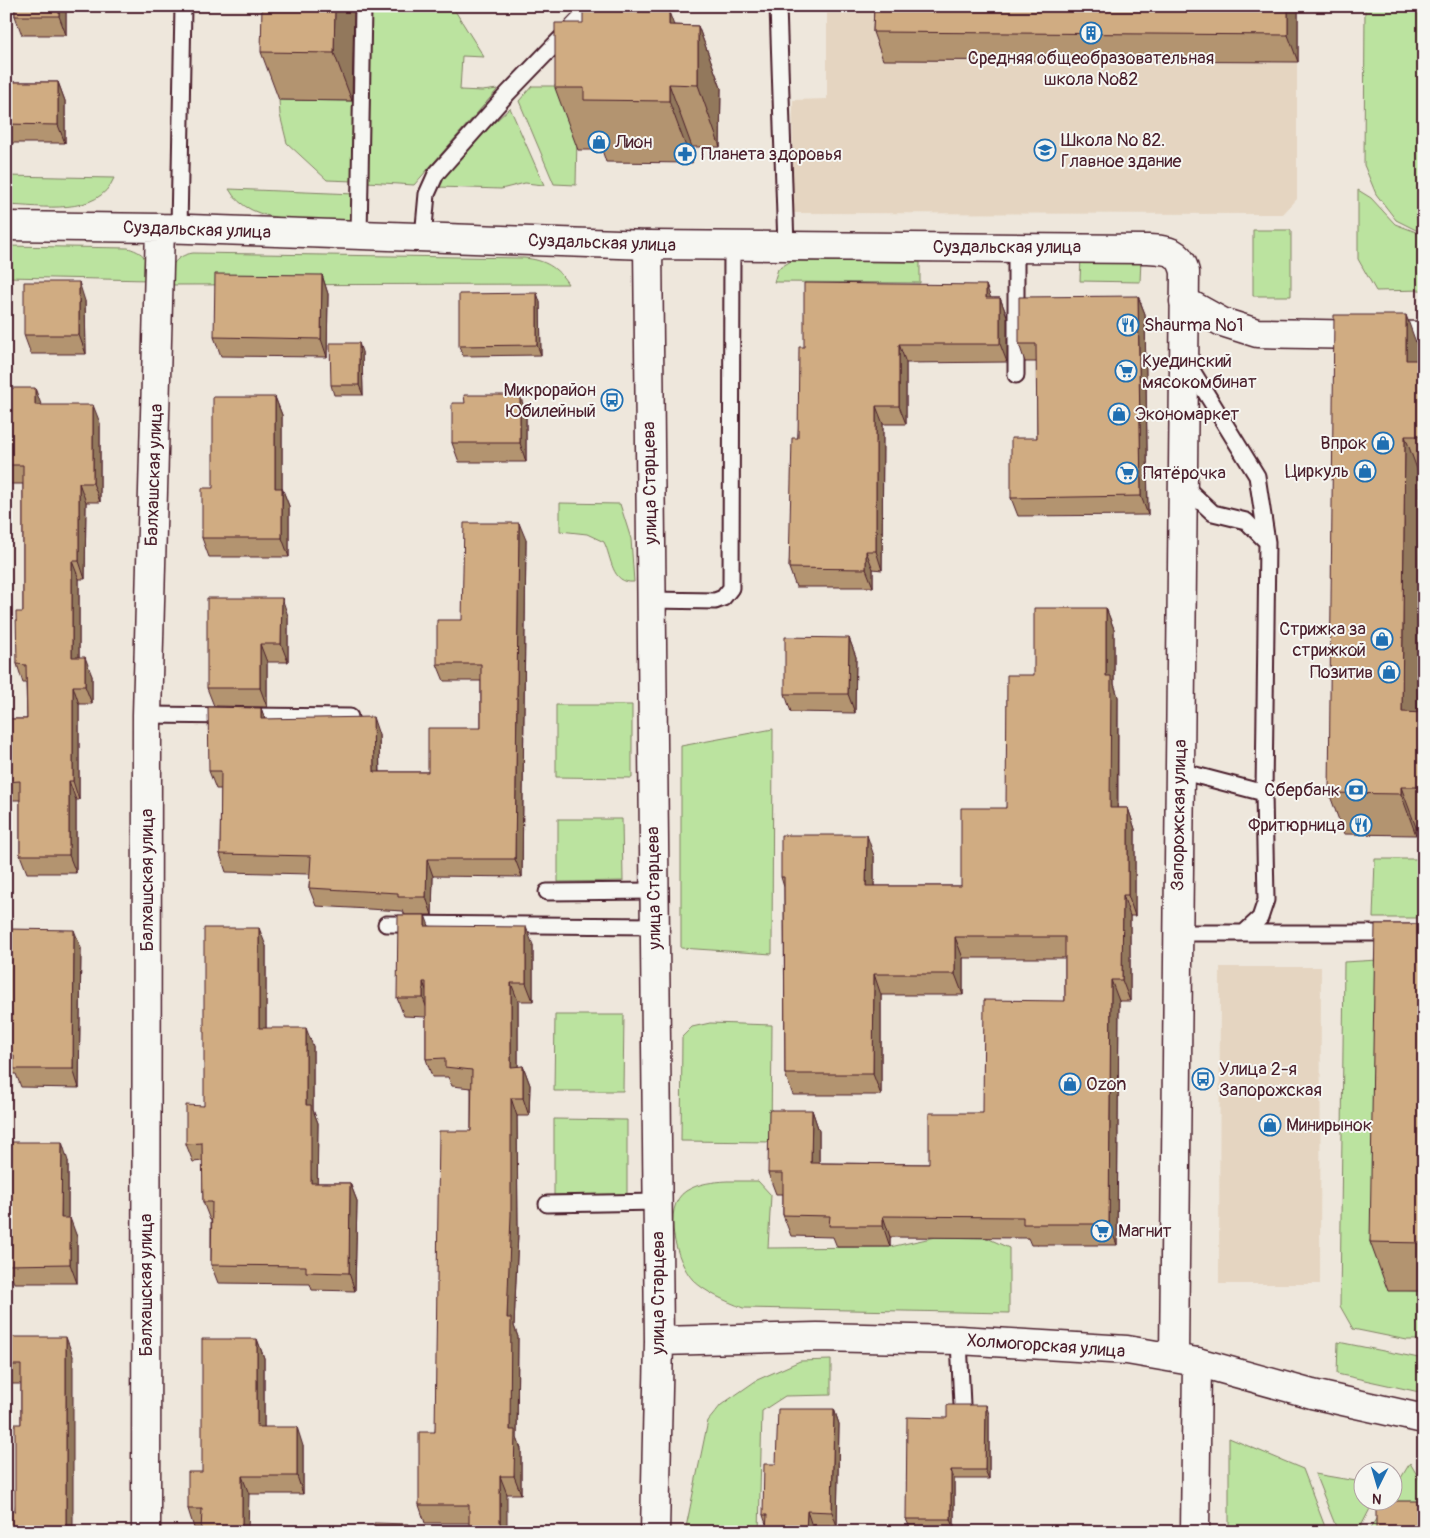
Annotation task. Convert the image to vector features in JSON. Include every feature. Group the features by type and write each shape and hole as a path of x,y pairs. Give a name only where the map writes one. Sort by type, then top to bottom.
{"street":[{"name":"Суздальская улица","path":"6,226 169,229 648,245 1159,249 1176,254 1182,260 1185,272"},
{"name":"Балхашская улица","path":"146,1532 147,714 169,229"},
{"name":"улица Старцева","path":"648,245 659,1341 655,1532"},
{"name":"Запорожская улица","path":"1185,272 1178,932 1186,1360 1195,1532"},
{"path":"1184,301 1222,322 1256,333 1424,336"},
{"name":"Холмогорская улица","path":"659,1341 817,1337 958,1340 1127,1350 1186,1360 1312,1394 1424,1419"}],"lane":[{"name":"Балхашская улица","path":"169,229 184,6"},
{"path":"359,236 363,6"},
{"path":"422,237 427,194 436,174 508,93 592,6"},
{"path":"778,6 786,246"},
{"path":"651,600 719,600 726,596 732,584 732,245"},
{"path":"1016,247 1016,375"},
{"path":"1184,357 1257,476 1267,542 1264,792 1266,900 1260,918 1245,932"},
{"path":"1183,485 1213,513 1246,520 1267,542"},
{"path":"147,714 350,717"},
{"path":"1180,771 1264,792"},
{"path":"547,892 654,891"},
{"path":"386,924 655,926"},
{"path":"1178,932 1424,933"},
{"path":"548,1204 658,1202"},
{"path":"958,1340 962,1405"}],"shaded area":[{"name":"Школа № 82. Главное здание","path":"827,6 1297,6 1297,199 1283,214 792,213 793,100 827,99"},
{"name":"Минирынок","path":"1220,967 1321,967 1320,1284 1219,1284"}],"green space":[{"path":"370,6 452,6 484,57 462,56 460,90 482,91 498,89 414,185 367,182"},
{"path":"1365,6 1424,6 1424,234 1396,220 1376,194 1364,165"},
{"path":"532,86 578,86 576,185 554,184 519,101"},
{"path":"279,100 354,101 353,181 327,180 287,143 280,115"},
{"path":"510,108 544,185 525,183 501,189 438,187 457,157"},
{"path":"6,176 114,178 106,190 95,199 82,204 51,207 6,205"},
{"path":"229,189 355,194 354,220 304,220 268,216 252,210 239,201"},
{"path":"1358,190 1371,198 1395,224 1424,235 1424,290 1376,291 1358,259"},
{"path":"1253,230 1291,230 1291,296 1253,296"},
{"path":"6,246 128,248 140,253 146,259 149,280 6,277"},
{"path":"193,253 524,258 550,265 568,284 166,285 174,263 181,257"},
{"path":"1081,257 1141,259 1140,282 1080,281"},
{"path":"791,261 920,262 920,283 774,282 778,269"},
{"path":"560,503 620,504 631,539 634,582 626,582 621,579 613,569 604,542 587,534 560,531"},
{"path":"1419,554 1424,555 1424,753 1417,753"},
{"path":"556,705 632,705 632,778 556,777"},
{"path":"773,729 772,954 681,948 681,746"},
{"path":"558,819 622,819 623,881 558,882"},
{"path":"1375,859 1424,859 1424,918 1373,918"},
{"path":"1413,958 1388,1290 1424,1291 1424,1340 1407,1340 1353,1329 1340,1306 1344,962"},
{"path":"555,1015 624,1015 623,1091 554,1091"},
{"path":"710,1023 772,1025 771,1142 681,1141 682,1037 692,1027"},
{"path":"554,1119 627,1120 627,1195 554,1195"},
{"path":"758,1181 771,1195 768,1248 890,1247 936,1237 987,1238 1009,1248 1009,1313 743,1308 710,1293 693,1280 681,1261 674,1235 674,1209 678,1199 691,1188 711,1182"},
{"path":"1338,1342 1424,1359 1424,1393 1337,1374"},
{"path":"831,1360 831,1395 785,1396 762,1411 759,1532 685,1532 708,1421 721,1405 757,1380 800,1361"},
{"path":"1229,1438 1303,1469 1327,1532 1229,1532"},
{"path":"1410,1463 1424,1487 1424,1524 1412,1532 1368,1532 1381,1510 1402,1510 1402,1476"},
{"path":"1315,1474 1352,1480 1352,1510 1369,1510 1358,1532 1338,1532"}],"building":[{"path":"15,6 59,6 59,16 15,16"},
{"path":"262,6 335,6 334,53 261,52"},
{"path":"874,6 1288,6 1288,35 873,32"},
{"path":"583,11 669,12 669,25 698,26 698,85 669,84 669,101 584,100 584,88 555,88 555,23 583,23"},
{"path":"6,82 58,82 58,125 6,124"},
{"path":"215,274 322,275 321,339 214,337"},
{"path":"24,282 79,282 79,335 24,335"},
{"path":"804,283 986,285 986,298 1000,298 1000,344 899,344 899,406 876,406 876,551 866,551 866,569 789,568 792,438 798,438 799,347 804,347"},
{"path":"537,293 537,345 459,346 459,294"},
{"path":"1138,296 1141,496 1011,498 1011,438 1037,438 1036,344 1019,344 1019,297"},
{"path":"1334,315 1406,315 1406,360 1424,360 1424,436 1405,436 1402,712 1424,713 1424,787 1401,787 1401,794 1329,793"},
{"path":"330,343 359,343 359,385 331,385"},
{"path":"6,388 35,388 35,405 93,405 93,483 79,483 79,561 72,561 72,657 85,657 85,686 73,686 73,781 69,781 69,855 20,855 20,781 6,782 6,719 27,719 26,665 17,664 16,612 23,612 23,465 6,465"},
{"path":"464,395 520,395 520,443 452,443 452,403 465,403"},
{"path":"213,397 275,397 275,488 282,488 282,538 202,538 202,488 213,488"},
{"path":"464,523 519,523 515,859 427,859 426,897 398,897 398,893 309,888 311,856 220,854 221,771 209,771 208,707 261,708 261,719 373,717 374,772 428,772 428,728 481,728 481,664 437,664 437,620 462,620"},
{"path":"207,598 282,598 281,644 260,644 260,688 207,688"},
{"path":"1034,608 1106,608 1106,676 1111,676 1110,808 1128,808 1128,895 1123,895 1122,980 1111,980 1109,1224 1023,1224 1023,1217 883,1216 883,1226 829,1226 830,1216 783,1215 783,1173 768,1173 769,1110 812,1110 811,1163 929,1164 929,1113 983,1113 984,1000 1065,1001 1065,937 955,937 955,974 874,974 873,1074 785,1074 784,877 781,877 781,835 867,835 866,886 961,886 961,808 1006,808 1007,675 1034,675"},
{"path":"785,637 849,638 848,694 785,694"},
{"path":"398,915 425,915 425,926 526,927 526,983 511,983 511,1067 523,1066 523,1098 511,1098 511,1215 507,1318 511,1318 510,1430 515,1430 514,1476 500,1476 500,1532 469,1532 469,1505 419,1505 419,1432 435,1432 439,1131 471,1131 472,1070 445,1067 445,1058 426,1059 426,982 423,982 423,998 397,998"},
{"path":"1375,924 1424,924 1424,1243 1370,1242"},
{"path":"204,928 259,928 259,1028 306,1028 306,1105 311,1105 311,1183 350,1183 349,1273 306,1272 306,1266 211,1265 212,1202 203,1202 202,1143 186,1144 186,1105 204,1106"},
{"path":"7,929 74,930 73,1069 14,1069 14,1055 6,1055"},
{"path":"6,1142 62,1142 61,1218 70,1218 70,1264 7,1265"},
{"path":"6,1337 66,1337 66,1532 6,1532 6,1511 15,1511 15,1424 21,1424 21,1365 6,1365"},
{"path":"202,1339 257,1339 257,1427 297,1427 297,1476 242,1476 242,1532 201,1532 202,1509 188,1509 188,1472 202,1472"},
{"path":"947,1405 986,1405 985,1470 951,1470 951,1519 906,1519 907,1417 947,1418"},
{"path":"778,1409 834,1409 832,1512 807,1511 806,1532 766,1532 767,1515 763,1515 764,1464 776,1464"},
{"path":"1402,1501 1424,1501 1424,1532 1376,1532 1376,1510 1402,1510"},
{"path":"374,1523 409,1524 409,1532 373,1532"},
{"path":"1032,1528 1079,1528 1079,1532 1032,1532"}],"place":[{"name":"Средняя общеобразовательная школа №82","path":"1091,33"},
{"name":"Лион","path":"599,142"},
{"name":"Школа № 82. Главное здание","path":"1045,150"},
{"name":"Планета здоровья","path":"685,154"},
{"name":"Shaurma №1","path":"1128,325"},
{"name":"Куединский мясокомбинат","path":"1126,371"},
{"name":"Микрорайон Юбилейный","path":"612,400"},
{"name":"Экономаркет","path":"1119,414"},
{"name":"Впрок","path":"1383,443"},
{"name":"Циркуль","path":"1365,471"},
{"name":"Пятёрочка","path":"1127,473"},
{"name":"Стрижка за стрижкой","path":"1382,639"},
{"name":"Позитив","path":"1389,672"},
{"name":"Сбербанк","path":"1356,790"},
{"name":"Фритюрница","path":"1361,825"},
{"name":"Улица 2-я Запорожская","path":"1203,1079"},
{"name":"Ozon","path":"1070,1084"},
{"name":"Минирынок","path":"1270,1125"},
{"name":"Магнит","path":"1102,1231"}]}
